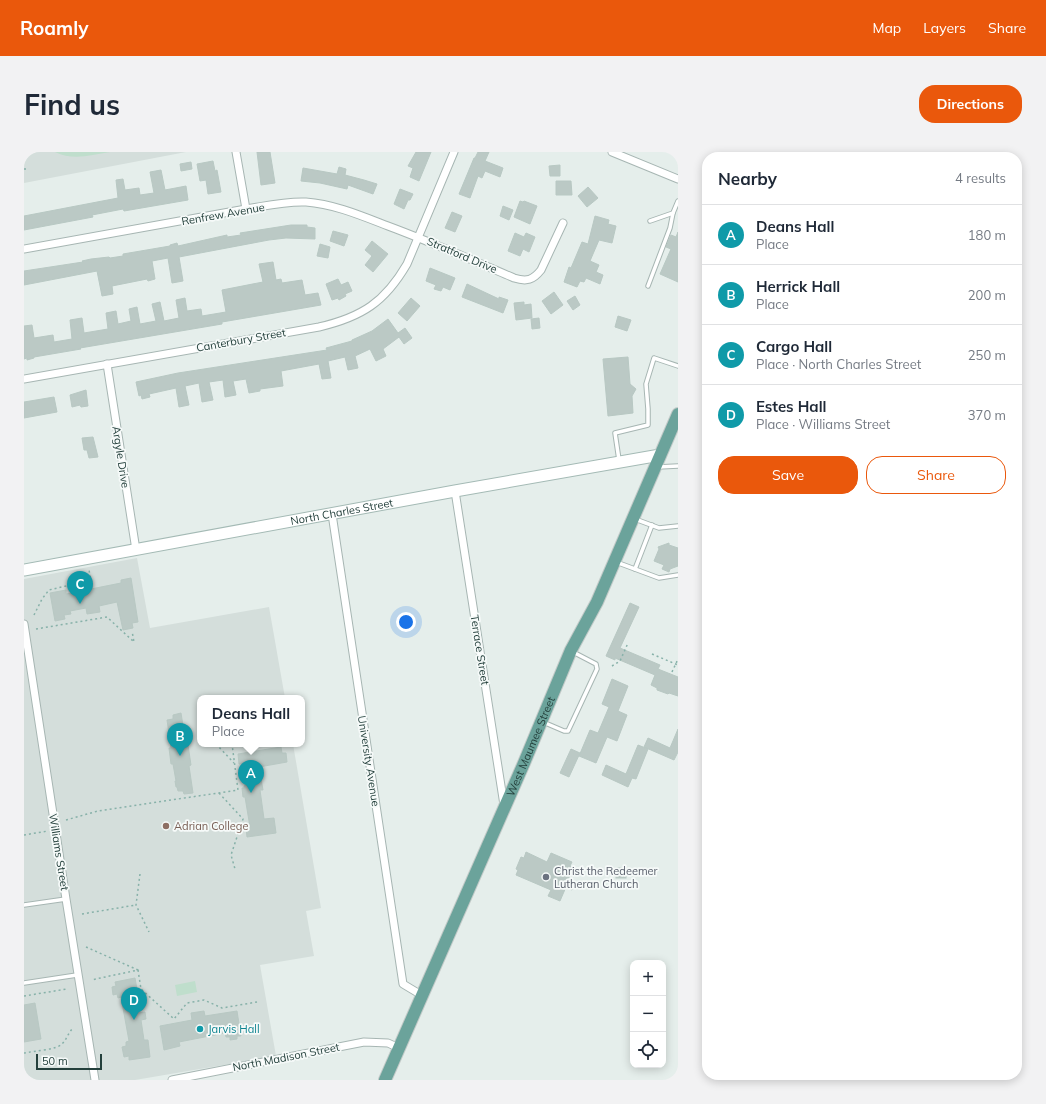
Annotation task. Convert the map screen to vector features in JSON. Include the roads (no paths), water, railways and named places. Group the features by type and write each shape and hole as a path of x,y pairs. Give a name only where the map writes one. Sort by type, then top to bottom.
{"main road":[{"name":"West Maumee Street","path":"385,1080 542,722 571,650 598,602 678,414"}],"street":[{"path":"236,152 246,209"},
{"name":"Stratford Drive","path":"454,152 418,237 514,278 530,280 536,276 540,270 563,223"},
{"path":"612,152 677,177"},
{"name":"Renfrew Avenue","path":"24,249 246,209 292,203 320,204 355,214 418,237"},
{"name":"Canterbury Street","path":"24,379 319,327 349,319 375,304 388,292 398,280 407,264 418,237"},
{"name":"Argyle Drive","path":"107,364 136,550"},
{"name":"North Charles Street","path":"24,570 455,491 660,456"},
{"name":"Terrace Street","path":"455,491 504,809"},
{"name":"University Avenue","path":"332,514 403,984 423,996"},
{"name":"Williams Street","path":"24,624 95,1080"},
{"name":"North Madison Street","path":"172,1080 364,1042 388,1043 399,1048"}],"lane":[{"path":"648,286 670,228 678,201"},
{"path":"650,220 674,213"},
{"path":"619,462 615,433 648,425 646,384 654,358 678,366"},
{"path":"655,467 678,466"},
{"path":"633,519 659,528 678,526"},
{"path":"635,569 652,525"},
{"path":"615,562 659,578 678,575"},
{"path":"542,722 564,732 568,731 597,670 596,664 571,650"},
{"path":"24,905 66,899"},
{"path":"24,983 78,975"}],"place":[{"name":"Cargo Hall","path":"80,604"},
{"name":"Herrick Hall","path":"180,756"},
{"name":"Deans Hall","path":"251,793"},
{"name":"Adrian College","path":"166,826"},
{"name":"Christ the Redeemer Lutheran Church","path":"546,877"},
{"name":"Estes Hall","path":"134,1020"},
{"name":"Jarvis Hall","path":"200,1029"}]}
